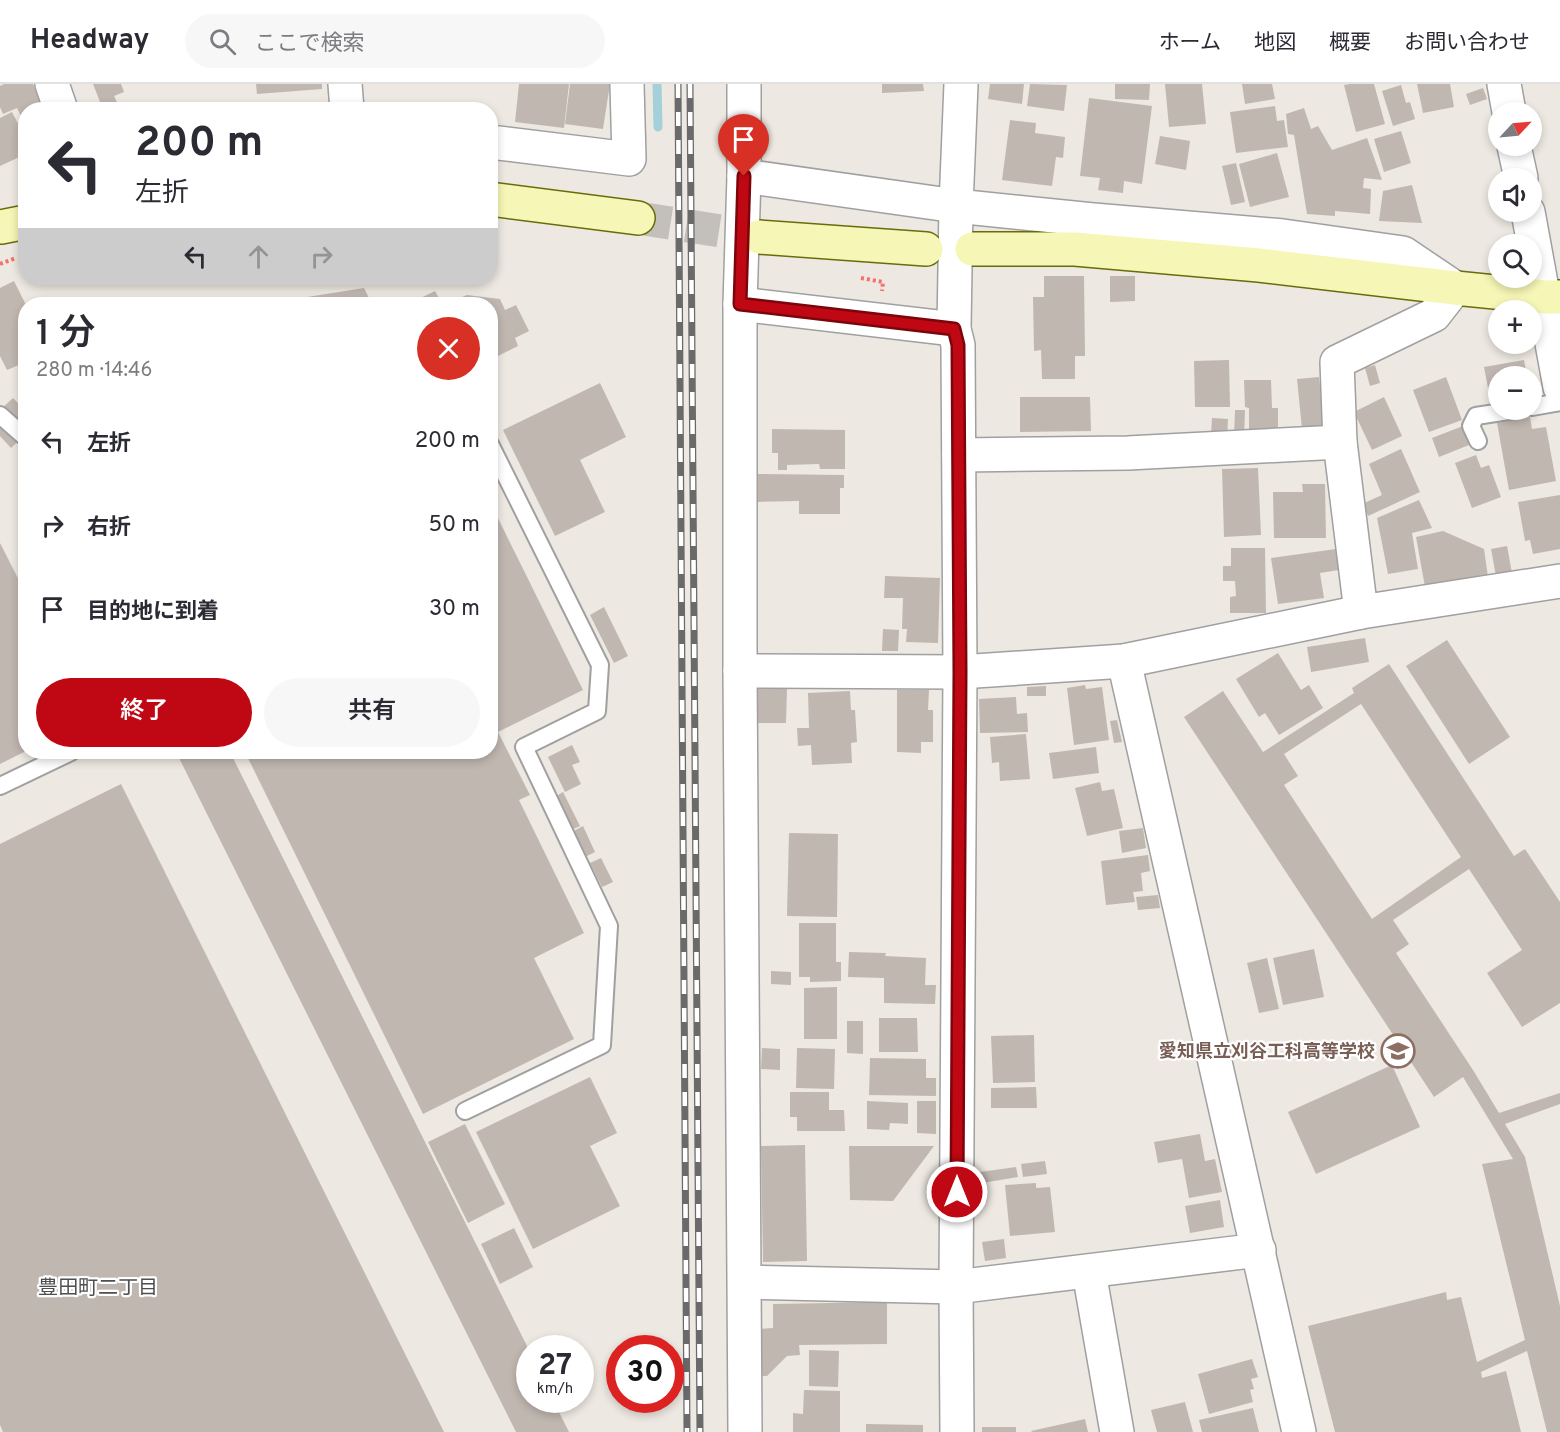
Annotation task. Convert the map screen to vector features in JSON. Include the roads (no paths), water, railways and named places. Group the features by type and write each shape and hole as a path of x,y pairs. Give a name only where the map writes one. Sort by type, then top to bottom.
{"street":[{"path":"52,84 58,102"},
{"path":"345,84 346,102"},
{"path":"498,143 629,159 627,84"},
{"path":"744,84 740,304 740,671 745,1432"},
{"path":"957,1432 960,672 958,345 954,329 961,84"},
{"path":"1504,84 1507,102"},
{"path":"744,176 956,206 1283,236 1403,253 1455,288"},
{"path":"498,200 638,218"},
{"path":"0,227 18,212"},
{"path":"1531,222 1552,297 1560,387"},
{"path":"0,227 18,224"},
{"path":"759,237 926,249"},
{"path":"972,249 1075,249 1259,265 1552,297"},
{"path":"1361,612 1340,442 1337,362 1434,315 1455,288"},
{"path":"740,304 954,329"},
{"path":"959,454 1128,453 1340,442"},
{"path":"740,671 960,672 1124,661 1361,612 1560,581"},
{"path":"1124,661 1299,1432"},
{"path":"745,1282 956,1287 1259,1250"},
{"path":"1089,1272 1116,1432"}],"lane":[{"path":"1542,405 1560,402"},
{"path":"1478,441 1471,426 1476,416 1488,414"},
{"path":"0,415 18,431"},
{"path":"465,1112 602,1045 609,926 524,747 597,711 600,665 498,460"},
{"path":"0,786 56,759"}],"waterway":[{"path":"657,84 658,127"}],"tunnel":[{"path":"638,218 759,237"}],"railway":[{"path":"678,84 687,1432"},
{"path":"690,84 700,1432"}],"place":[{"name":"愛知県立刈谷工科高等学校","path":"1398,1051"}],"district":[{"name":"豊田町二丁目","path":"98,1287"}]}
